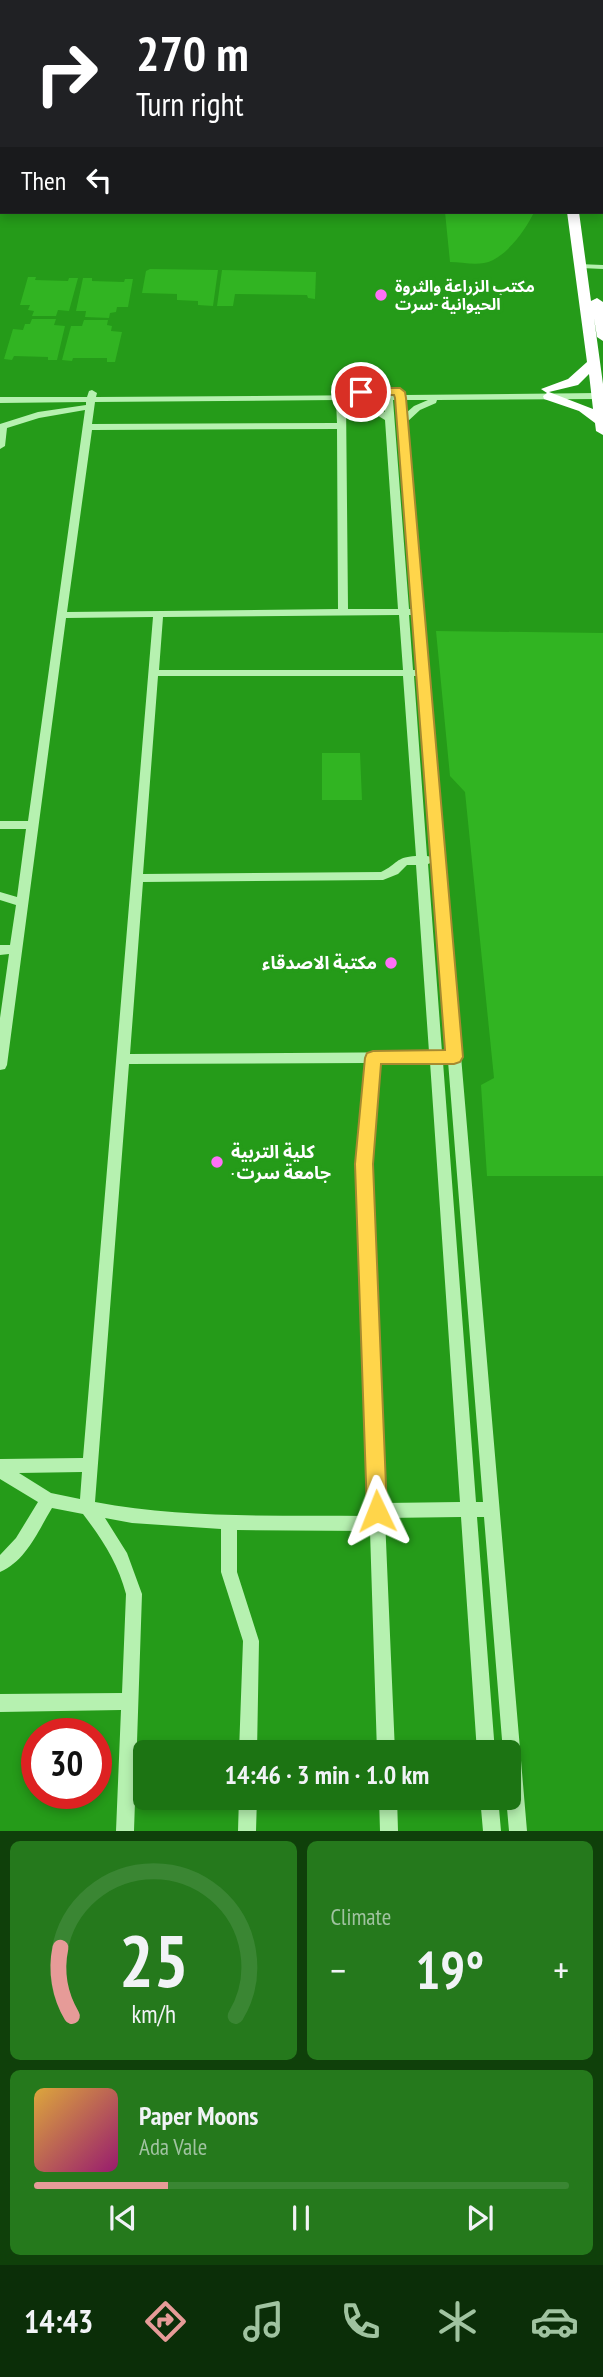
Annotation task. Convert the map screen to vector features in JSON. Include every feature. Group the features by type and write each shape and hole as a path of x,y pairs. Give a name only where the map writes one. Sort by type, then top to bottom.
{"highway":[{"path":"574,214 592,270 594,362 602,427"},
{"path":"584,214 603,337"},
{"path":"548,393 573,382 594,362"},
{"path":"548,393 575,404 602,427"}],"street":[{"path":"0,393 91,400 598,392"},
{"path":"0,400 353,399 394,395 442,398 548,393"},
{"path":"394,395 390,419 485,1740"},
{"path":"394,395 402,422 518,1831"},
{"path":"402,422 417,408 442,398"},
{"path":"341,399 343,613"},
{"path":"353,399 390,419"},
{"path":"0,446 2,427 91,400"},
{"path":"0,1065 4,1013 16,949 91,400"},
{"path":"87,427 340,426"},
{"path":"62,615 418,612"},
{"path":"125,1831 134,1594 129,1569 117,1547 88,1507 89,1465 158,614"},
{"path":"154,673 423,673"},
{"path":"0,825 33,825"},
{"path":"137,878 383,876 394,871 404,861 438,860"},
{"path":"0,896 22,903"},
{"path":"0,950 16,949"},
{"path":"122,1059 454,1057"},
{"path":"373,1058 364,1164 386,1740"},
{"path":"0,1468 89,1465"},
{"path":"0,1468 48,1500 132,1516 229,1522 377,1517 491,1508"},
{"path":"0,1564 8,1560 17,1548 48,1500"},
{"path":"229,1522 229,1572 251,1642 248,1740"},
{"path":"0,1703 130,1701"},
{"path":"247,1831 248,1810"},
{"path":"388,1810 389,1831"},
{"path":"490,1810 492,1831"}],"green space":[{"path":"445,214 533,214 520,235 492,261 475,264 450,262"},
{"path":"218,270 213,306 198,305 198,301 177,300 177,294 142,293 146,271"},
{"path":"222,270 316,272 315,299 308,298 307,295 235,294 233,306 217,306"},
{"path":"28,277 36,277 35,280 68,281 69,278 78,278 69,311 58,310 56,316 32,316 34,311 28,310 30,305 20,305"},
{"path":"83,278 92,278 92,281 124,282 125,279 133,279 128,307 117,307 116,312 110,313 109,318 85,317 86,311 76,311"},
{"path":"32,319 56,319 54,325 65,326 57,360 48,360 48,357 14,356 12,360 4,359 13,329 23,330 25,324 30,324"},
{"path":"84,320 108,320 107,325 112,326 111,331 122,332 115,362 107,362 107,358 62,360 71,326 82,326"},
{"path":"436,631 603,633 603,1176 487,1176 481,1085 494,1078 465,792 450,776"},
{"path":"322,753 360,753 362,800 322,800"}],"place":[{"name":"مكتب الزراعة والثروة الحيوانية -سرت","path":"381,295"},
{"name":"مكتبة الاصدقاء","path":"391,963"},
{"name":"كلية التربية -جامعة سرت","path":"217,1162"}],"route":[{"path":"361,392 400,392 401,398 454,1057 373,1058 364,1164 377,1511"}]}
